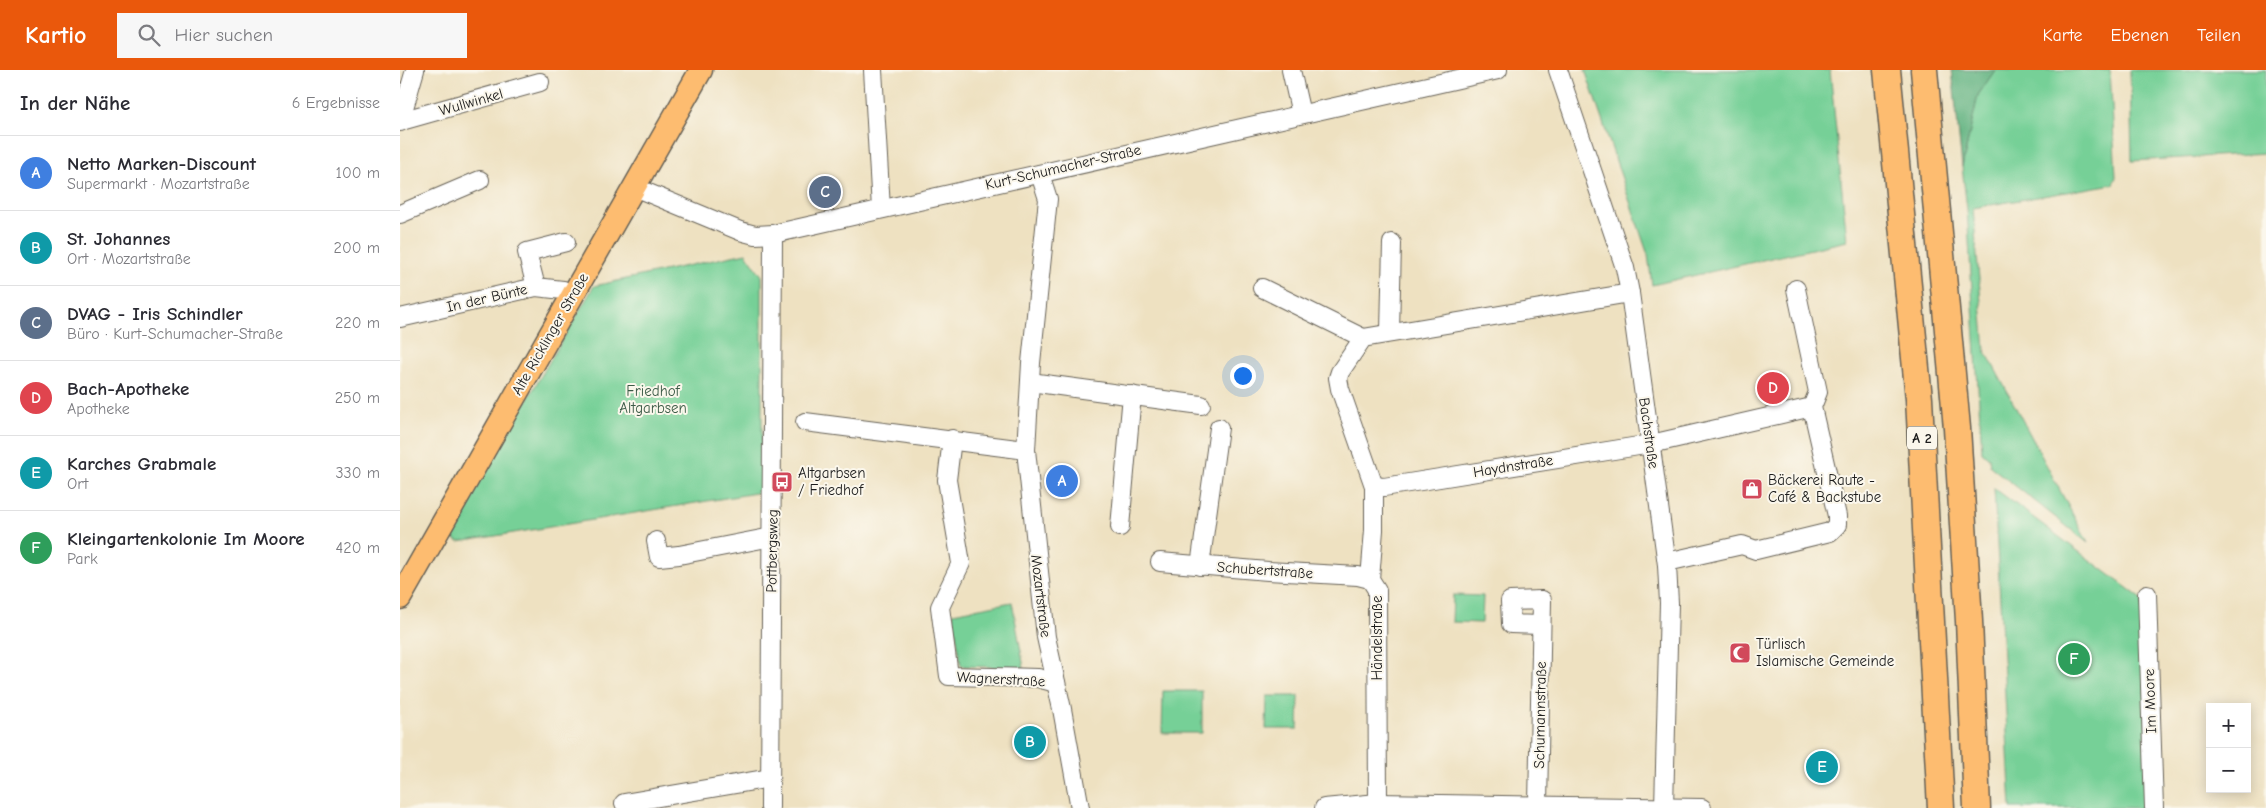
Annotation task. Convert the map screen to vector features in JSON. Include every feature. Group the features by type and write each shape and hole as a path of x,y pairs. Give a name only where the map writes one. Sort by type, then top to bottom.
{"highway":[{"name":"A 2","path":"1888,70 1919,399 1942,808"},
{"name":"A 2","path":"1924,70 1957,428 1978,808"}],"main road":[{"name":"Alte Ricklinger Straße","path":"400,598 701,70"}],"street":[{"name":"Wullwinkel","path":"400,122 415,70"},
{"path":"873,70 881,209"},
{"path":"1291,70 1301,114"},
{"name":"Kurt-Schumacher-Straße","path":"634,187 740,231 755,235 773,234 1498,70"},
{"name":"Bachstraße","path":"1558,70 1624,268 1630,292 1667,562 1669,603 1664,808"},
{"name":"Wullwinkel","path":"400,122 540,82"},
{"name":"Mozartstraße","path":"1040,174 1048,200 1030,382 1026,450 1046,637 1080,808"},
{"path":"400,214 480,180"},
{"name":"Pottbergsweg","path":"770,808 773,234"},
{"path":"536,287 527,252 566,242"},
{"path":"1390,333 1392,243"},
{"name":"In der Bünte","path":"400,318 536,287 563,290 573,295"},
{"path":"1262,288 1363,338 1630,292"},
{"path":"1667,562 1742,545 1756,550 1830,532 1837,525 1837,516 1812,407 1818,392 1796,289"},
{"name":"Händelstraße","path":"1363,338 1340,372 1339,384 1374,486 1374,530 1370,578 1377,590 1378,803"},
{"path":"1030,382 1201,405"},
{"path":"1120,527 1132,395"},
{"name":"Haydnstraße","path":"1374,486 1384,487 1651,444 1812,407"},
{"path":"805,422 952,439 1026,450"},
{"path":"1200,566 1219,428"},
{"name":"Wagnerstraße","path":"952,439 948,480 961,563 940,607 949,676 1038,678 1056,683"},
{"path":"656,540 660,557 680,555 772,537"},
{"name":"Schubertstraße","path":"1160,562 1370,578"},
{"name":"Im Moore","path":"2147,594 2154,808"},
{"name":"Schumannstraße","path":"1538,804 1541,625"},
{"path":"624,803 770,778"},
{"path":"1324,808 1378,803 1702,808"}],"green space":[{"path":"1585,70 1830,70 1847,241 1652,285 1648,255"},
{"path":"1952,70 1995,70 1978,95 1962,167"},
{"path":"1995,70 2110,70 2116,177 2113,184 1973,208 1985,350 2088,543 1990,466 1989,458 1982,452 1967,209 1962,167 1978,95"},
{"path":"2130,70 2266,70 2266,153 2132,161"},
{"name":"Friedhof Altgarbsen","path":"746,253 762,276 762,492 459,542 447,536 594,286"},
{"path":"1994,488 2142,599 2149,808 2011,808"},
{"path":"1453,595 1483,596 1482,623 1452,622"},
{"path":"1012,602 1024,668 961,666 953,613"},
{"path":"1163,691 1202,691 1202,733 1162,733"},
{"path":"1267,696 1299,696 1298,729 1266,729"}],"place":[{"name":"DVAG - Iris Schindler","path":"825,192"},
{"name":"Bach-Apotheke","path":"1773,388"},
{"name":"Netto Marken-Discount","path":"1062,481"},
{"name":"Altgarbsen / Friedhof","path":"782,482"},
{"name":"Bäckerei Raute - Café & Backstube","path":"1752,489"},
{"name":"Türlisch Islamische Gemeinde","path":"1740,653"},
{"name":"Kleingartenkolonie Im Moore","path":"2074,659"},
{"name":"St. Johannes","path":"1030,742"},
{"name":"Karches Grabmale","path":"1822,767"}]}
